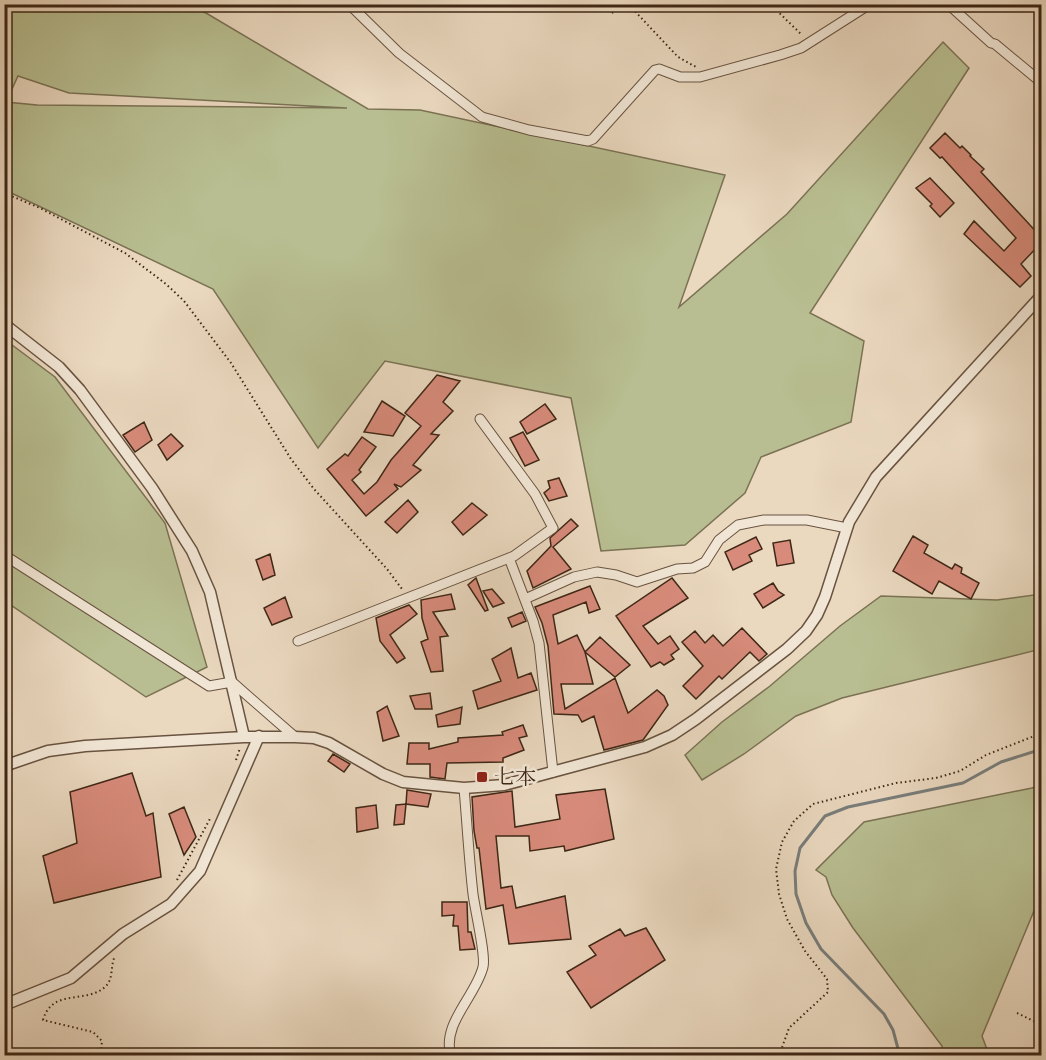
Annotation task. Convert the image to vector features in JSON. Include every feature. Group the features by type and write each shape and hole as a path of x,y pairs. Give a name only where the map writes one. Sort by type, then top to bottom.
{"street":[{"path":"349,4 399,53 483,117 529,130 588,141 593,139 655,70 659,69 680,76 700,77 780,55 801,48 870,4"},
{"path":"948,4 991,43 1041,83"},
{"path":"4,766 48,751 85,746 244,736 295,737 314,738 329,743 383,774 403,782 464,788 504,785 645,747 672,735 788,649 806,631 825,597 847,528 876,477 1041,295"},
{"path":"4,324 59,367 80,390 173,519 192,550 210,592 244,736"},
{"path":"298,641 509,558 553,528 535,494 480,419"},
{"path":"525,599 574,577 597,572 616,574 637,582 678,569 693,568 705,562 719,540 738,525 764,520 807,520 847,528"},
{"path":"4,555 209,686 232,682"},
{"path":"509,558 539,643 553,772"},
{"path":"232,682 295,737"},
{"path":"4,1005 71,978 123,934 171,904 200,871 259,736"},
{"path":"451,1056 448,1048 450,1034 477,984 484,964 473,893 464,788"}],"path":[{"path":"602,4 611,13 630,6 678,57 701,69"},
{"path":"770,4 807,40"},
{"path":"4,193 40,208 125,253 166,284 184,301 231,363 291,459 314,489 387,569 407,597"},
{"path":"779,1056 789,1028 828,992 829,987 787,919 779,894 776,869 782,842 794,821 813,804 896,783 936,778 960,771 986,755 1041,733"},
{"path":"1017,1013 1041,1025"}],"green space":[{"path":"5,5 187,5 206,13 368,109 420,110 725,175 679,307 787,214 943,42 969,68 810,313 864,341 851,422 761,457 745,493 685,545 601,551 571,398 385,361 318,448 213,289 5,190","holes":["18,76 69,93 347,108 37,105 6,102"]},
{"path":"4,339 55,377 165,523 207,667 146,697 5,601"},
{"path":"1041,594 1041,649 842,698 796,716 744,754 702,780 685,755 840,626 881,596 997,600"},
{"path":"1041,785 1041,894 982,1036 989,1055 942,1055 942,1046 853,928 832,895 826,877 816,870 864,822"}],"building":[{"path":"945,133 960,148 962,146 984,169 981,172 1041,237 1041,243 1021,264 1031,276 1020,287 964,234 974,221 1004,251 1016,238 942,157 940,158 930,148"},
{"path":"930,178 954,203 940,217 930,206 932,204 916,188"},
{"path":"437,375 460,381 443,402 453,411 431,434 439,435 413,465 421,470 401,487 394,484 398,489 366,516 327,469 345,454 348,456 362,437 376,447 359,470 361,472 352,480 364,494 377,482 391,460 421,426 405,413"},
{"path":"382,401 405,416 393,436 364,432"},
{"path":"545,404 556,419 527,434 520,422"},
{"path":"144,422 152,440 135,452 123,435"},
{"path":"523,432 539,460 525,466 510,438"},
{"path":"171,434 183,446 167,460 158,445"},
{"path":"559,478 567,496 549,501 544,493 550,488 548,481"},
{"path":"408,500 418,512 397,533 385,522"},
{"path":"472,503 487,515 463,535 452,522"},
{"path":"571,519 578,526 553,547 571,569 533,588 527,571 551,546 550,538"},
{"path":"913,536 928,545 924,553 952,569 955,564 962,568 961,573 979,583 971,599 939,581 932,594 893,571"},
{"path":"756,537 762,549 749,555 752,561 733,570 725,552"},
{"path":"790,540 794,563 777,566 773,543"},
{"path":"270,554 275,575 263,580 256,560"},
{"path":"476,578 488,610 485,611 468,585"},
{"path":"672,578 688,598 643,626 658,644 670,636 679,649 671,655 674,659 664,665 660,662 651,667 616,616"},
{"path":"773,583 784,595 763,608 754,594"},
{"path":"590,586 600,609 589,613 586,602 553,615 558,644 577,635 585,652 593,684 561,684 565,709 615,678 628,713 657,690 664,696 668,705 643,740 604,750 594,716 582,722 578,715 554,714 548,646 535,607"},
{"path":"492,589 504,603 493,607 483,591"},
{"path":"451,594 455,609 433,612 448,636 440,637 443,671 431,672 421,642 428,639 422,618 421,600"},
{"path":"285,597 292,617 272,625 264,608"},
{"path":"409,605 417,614 390,635 405,658 397,663 380,641 376,618"},
{"path":"522,612 526,621 512,627 508,618"},
{"path":"742,628 767,654 759,661 750,652 722,679 719,676 696,699 683,686 703,666 682,642 695,631 705,643 713,635 723,646"},
{"path":"600,637 630,665 615,677 585,652"},
{"path":"511,648 518,678 531,673 537,690 478,709 473,691 501,681 492,659"},
{"path":"430,693 432,709 415,709 410,696"},
{"path":"387,706 399,736 383,741 377,712"},
{"path":"462,707 460,724 438,727 436,715"},
{"path":"523,725 527,736 519,738 524,750 503,758 503,762 447,763 445,779 430,777 430,764 407,764 409,743 429,743 429,749 458,742 458,738 503,735 502,732"},
{"path":"333,754 350,764 344,772 328,761"},
{"path":"132,773 146,816 153,813 161,877 54,903 43,856 77,843 70,792"},
{"path":"605,789 614,839 565,851 564,846 530,851 529,836 496,836 501,888 512,886 516,908 565,896 571,939 509,944 503,905 486,909 479,848 477,848 474,831 472,797 512,791 515,827 560,819 556,795"},
{"path":"407,790 431,794 428,807 406,804"},
{"path":"406,804 404,824 394,825 396,805"},
{"path":"376,805 378,828 357,832 356,808"},
{"path":"184,807 196,837 184,855 169,814"},
{"path":"442,902 467,902 468,932 471,932 475,949 460,950 458,926 453,926 454,915 442,916"},
{"path":"646,928 665,960 591,1008 567,972 596,955 589,946 620,929 625,936"}],"waterway":[{"path":"900,1056 893,1030 884,1014 821,949 806,923 796,894 795,871 800,848 825,816 848,807 963,783 1001,762 1042,749"}],"place":[{"name":"七本","path":"482,777"}]}
